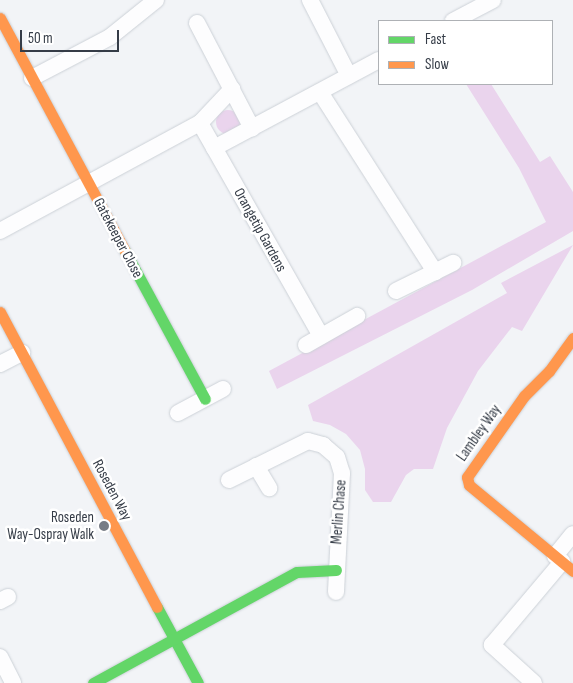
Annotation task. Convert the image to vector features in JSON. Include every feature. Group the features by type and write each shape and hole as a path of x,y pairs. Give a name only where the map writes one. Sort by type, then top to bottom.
{"street":[{"path":"32,78 110,37 156,0"},
{"path":"310,0 349,76"},
{"path":"455,20 493,0"},
{"name":"Gatekeeper Close","path":"0,18 205,399"},
{"path":"197,23 252,128"},
{"path":"214,148 378,61"},
{"path":"0,231 200,123 232,89"},
{"path":"320,92 435,272"},
{"name":"Orangetip Gardens","path":"200,123 320,336"},
{"path":"396,292 453,263"},
{"name":"Roseden Way","path":"0,312 198,683"},
{"path":"306,345 357,316"},
{"name":"Lambley Way","path":"563,563 469,485 467,477 518,404 549,371 573,338"},
{"path":"0,364 22,353"},
{"path":"178,413 223,389"},
{"name":"Merlin Chase","path":"229,480 308,441 323,445 337,457 342,473 336,592"},
{"path":"256,466 269,488"},
{"path":"534,683 492,646 563,563 573,534"},
{"path":"93,683 297,572 336,570"},
{"path":"0,657 14,683"}],"shaded area":[{"path":"467,85 492,85 540,162 550,156 573,192 573,231 472,290 277,389 269,371 546,222 519,168"},
{"path":"228,110 233,111 239,117 239,127 233,133 228,134 223,133 217,127 216,122 217,117 223,111"},
{"path":"573,245 522,331 512,327 478,371 447,428 433,469 414,469 406,475 391,502 373,502 365,490 365,469 360,450 346,434 330,425 313,421 308,405 507,293 501,283"}],"traffic: fast":[{"path":"125,251 205,399"},
{"path":"93,683 297,572 336,570"},
{"path":"157,607 198,683"}],"traffic: slow":[{"path":"0,18 125,251"},
{"path":"0,312 157,607"},
{"path":"573,338 549,371 524,396 467,477 469,485 573,571"}],"place":[{"name":"Roseden Way-Ospray Walk","path":"104,526"}]}
